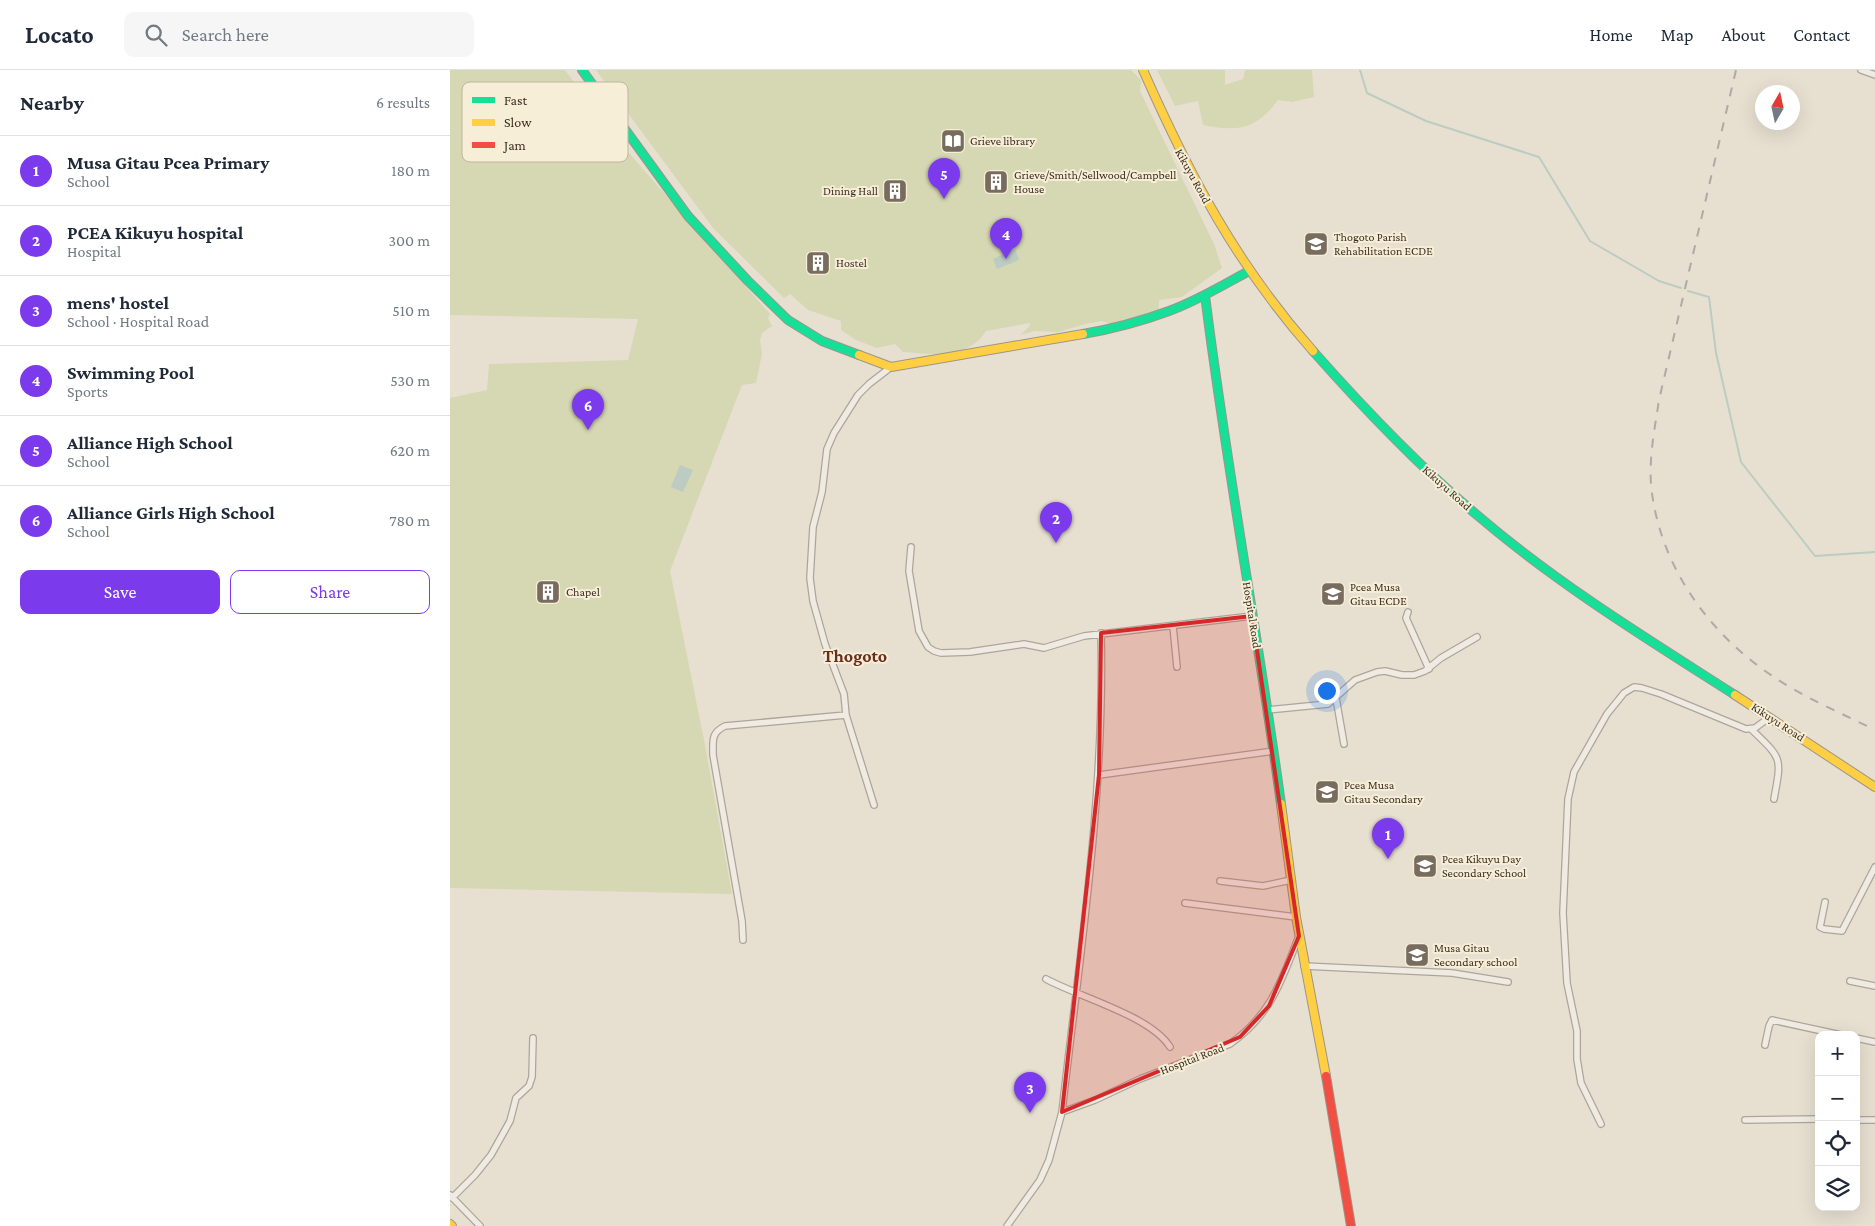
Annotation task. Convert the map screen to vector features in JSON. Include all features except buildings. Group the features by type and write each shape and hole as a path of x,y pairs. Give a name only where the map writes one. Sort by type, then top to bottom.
{"street":[{"path":"582,70 591,82"},
{"name":"Kikuyu Road","path":"1143,70 1172,138 1194,180 1249,271 1318,357 1374,417 1465,506 1561,579 1662,648 1875,787"},
{"path":"1861,70 1875,75"},
{"path":"628,133 688,216 772,306 799,328 822,341 891,367 1092,332 1170,311 1205,295 1249,271"},
{"name":"Hospital Road","path":"1205,295 1218,398 1274,751 1296,917 1329,1093 1351,1226"},
{"path":"874,805 846,715 844,694 825,644 813,601 810,578 813,527 822,492 827,449 834,433 858,396 891,367"},
{"path":"912,547 909,571 919,631 928,647 934,652 970,652 1024,644 1044,648 1072,639 1101,633 1252,616"},
{"path":"1408,612 1406,618 1429,668"},
{"path":"1173,626 1177,667"},
{"path":"1008,1226 1040,1180 1049,1160 1062,1112 1099,775 1102,685 1101,633"},
{"path":"1268,710 1328,704 1355,680 1377,672 1394,672 1414,676 1477,637"},
{"path":"1601,1124 1581,1083 1577,1059 1577,1031 1567,983 1563,913 1568,800 1574,772 1607,714 1624,693 1634,687 1642,688 1736,725 1751,729 1776,755 1779,770 1774,799"},
{"path":"1336,698 1344,744"},
{"path":"743,940 742,921 713,755 714,735 718,729 725,726 846,715"},
{"path":"1751,729 1761,725 1770,717"},
{"path":"1099,775 1274,751"},
{"path":"1825,902 1820,927 1842,931 1875,867"},
{"path":"1220,881 1263,886 1291,880"},
{"path":"1185,903 1296,917"},
{"name":"Hospital Road","path":"1062,1112 1230,1044 1240,1037 1260,1018 1278,989 1299,936"},
{"path":"1304,966 1452,973 1508,982"},
{"path":"1046,979 1124,1013 1158,1034 1166,1040 1170,1047"},
{"path":"1850,981 1875,986"},
{"path":"1766,1045 1769,1026 1772,1020 1823,1031"},
{"path":"480,1226 451,1197 475,1175 491,1155 510,1121 516,1098 528,1086 532,1077 533,1038"},
{"path":"1860,1039 1875,1042"},
{"path":"1745,1120 1815,1119"},
{"path":"1860,1120 1875,1120"}],"highlighted area":[{"path":"1252,616 1299,936 1269,1006 1240,1037 1062,1112 1099,775 1101,633"}],"green space":[{"path":"450,70 565,70 574,82 462,82 462,162 628,162 628,152 770,314 768,318 772,326 762,333 760,340 762,354 756,383 742,385 670,571 704,740 732,894 450,888 450,398 487,390 489,364 628,360 638,319 450,315"},
{"path":"596,70 1131,70 1141,80 1140,91 1214,244 1222,268 1182,297 1159,300 1159,311 1111,324 1102,321 1059,332 1035,331 1020,335 1029,327 1030,323 986,331 969,347 948,353 925,354 903,352 895,344 877,348 856,340 841,330 841,321 808,310 790,294 784,298 713,228 628,113 628,82 605,82"},
{"path":"1157,70 1225,70 1225,85 1243,79 1245,70 1312,70 1314,97 1292,102 1278,100 1262,118 1245,126 1226,128 1203,125 1198,101 1175,106"}],"shaded area":[{"path":"1015,249 1019,260 997,269 993,259"},
{"path":"680,465 693,470 683,492 671,487"}],"waterway":[{"path":"1360,70 1367,93 1426,121 1539,157 1590,241 1659,281 1681,288"},
{"path":"1688,291 1709,297 1716,353 1741,462 1815,556 1875,552"}],"railway":[{"path":"1736,70 1659,400 1651,463 1651,484 1656,513 1664,541 1690,594 1728,640 1750,660 1786,685 1875,730"}],"traffic: fast":[{"path":"582,70 591,82"},
{"path":"628,133 688,216 748,281 788,320 822,341 859,355"},
{"path":"1083,334 1105,330 1169,311 1200,298 1249,271"},
{"path":"1205,295 1222,422 1281,804"},
{"path":"1313,351 1353,396 1416,460 1460,501 1574,590 1735,695"}],"traffic: slow":[{"path":"1143,70 1197,183 1217,218 1261,285 1313,351"},
{"path":"859,355 891,367 1083,334"},
{"path":"1735,695 1875,787"},
{"path":"1281,804 1296,917 1326,1076"}],"traffic: jam":[{"path":"1326,1076 1351,1226"}],"place":[{"name":"Grieve library","path":"953,141"},
{"name":"Grieve/Smith/Sellwood/Campbell House","path":"996,182"},
{"name":"Dining Hall","path":"895,191"},
{"name":"Alliance High School","path":"944,199"},
{"name":"Thogoto Parish Rehabilitation ECDE","path":"1316,244"},
{"name":"Swimming Pool","path":"1006,259"},
{"name":"Hostel","path":"818,263"},
{"name":"Alliance Girls High School","path":"588,430"},
{"name":"PCEA Kikuyu hospital","path":"1056,543"},
{"name":"Chapel","path":"548,592"},
{"name":"Pcea Musa Gitau ECDE","path":"1333,594"},
{"name":"Pcea Musa Gitau Secondary","path":"1327,792"},
{"name":"Musa Gitau Pcea Primary","path":"1388,859"},
{"name":"Pcea Kikuyu Day Secondary School","path":"1425,866"},
{"name":"Musa Gitau Secondary school","path":"1417,955"},
{"name":"mens' hostel","path":"1030,1113"}],"district":[{"name":"Thogoto","path":"855,656"}]}
